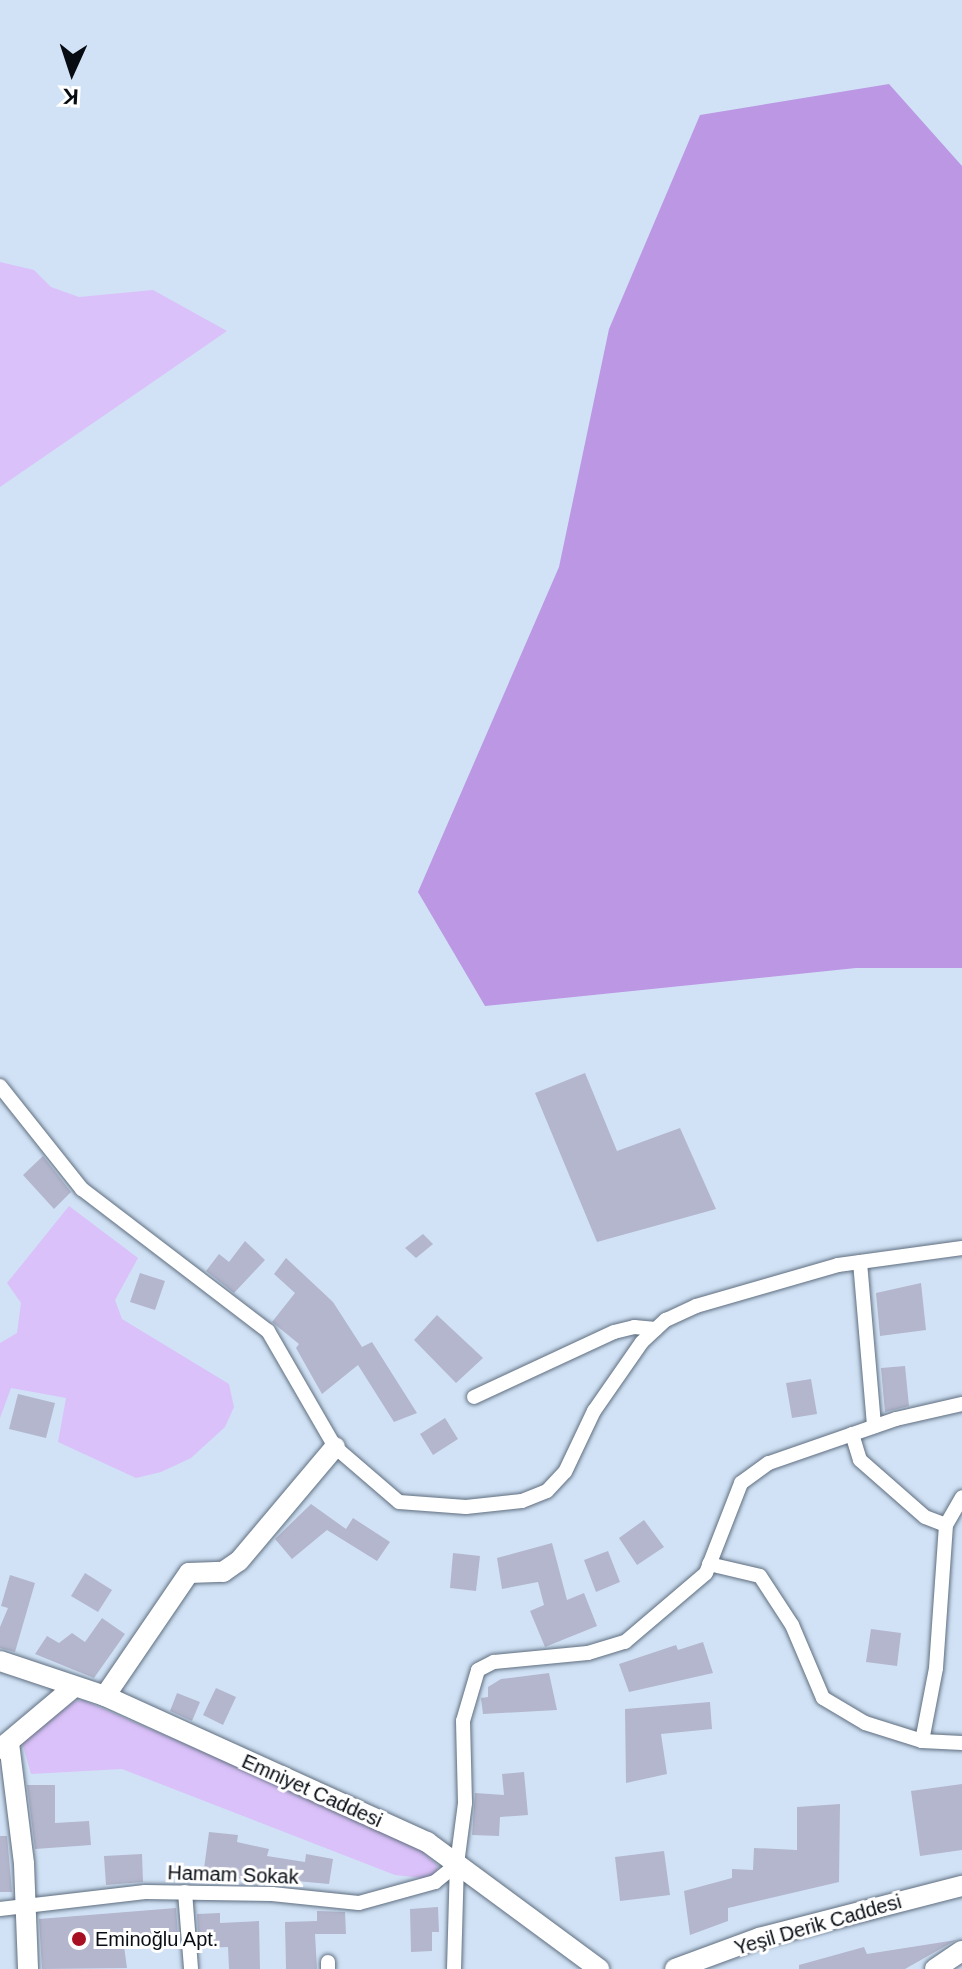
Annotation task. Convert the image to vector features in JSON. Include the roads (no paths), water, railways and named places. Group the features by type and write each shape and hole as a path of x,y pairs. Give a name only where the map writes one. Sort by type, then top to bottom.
{"street":[{"path":"0,1086 82,1189 268,1331 335,1447 399,1502 466,1507 522,1501 547,1491 565,1472 594,1411 656,1329 696,1306 860,1262 962,1248"},
{"path":"860,1262 874,1426"},
{"path":"474,1397 614,1332 634,1327 656,1329"},
{"path":"454,1969 457,1864 465,1803 463,1721 478,1670 494,1662 588,1653 625,1642 706,1573 741,1483 769,1463 874,1426 962,1404"},
{"path":"852,1434 860,1460 925,1517 946,1525"},
{"path":"105,1696 189,1573 223,1572 239,1561 335,1447"},
{"path":"922,1741 936,1668 946,1525 962,1497"},
{"path":"709,1564 760,1576 792,1625 823,1698 865,1723 922,1741 962,1743"},
{"name":"Emniyet Caddesi","path":"0,1661 105,1696 427,1842 599,1969"},
{"path":"28,1969 25,1905 5,1746 74,1687"},
{"name":"Hamam Sokak","path":"0,1909 185,1892 359,1903 435,1882 457,1864"},
{"name":"Yeşil Derik Caddesi","path":"675,1969 759,1938 962,1886"},
{"path":"185,1892 191,1969"},
{"path":"935,1969 962,1951"}],"place":[{"name":"Eminoğlu Apt.","path":"79,1939"}]}
